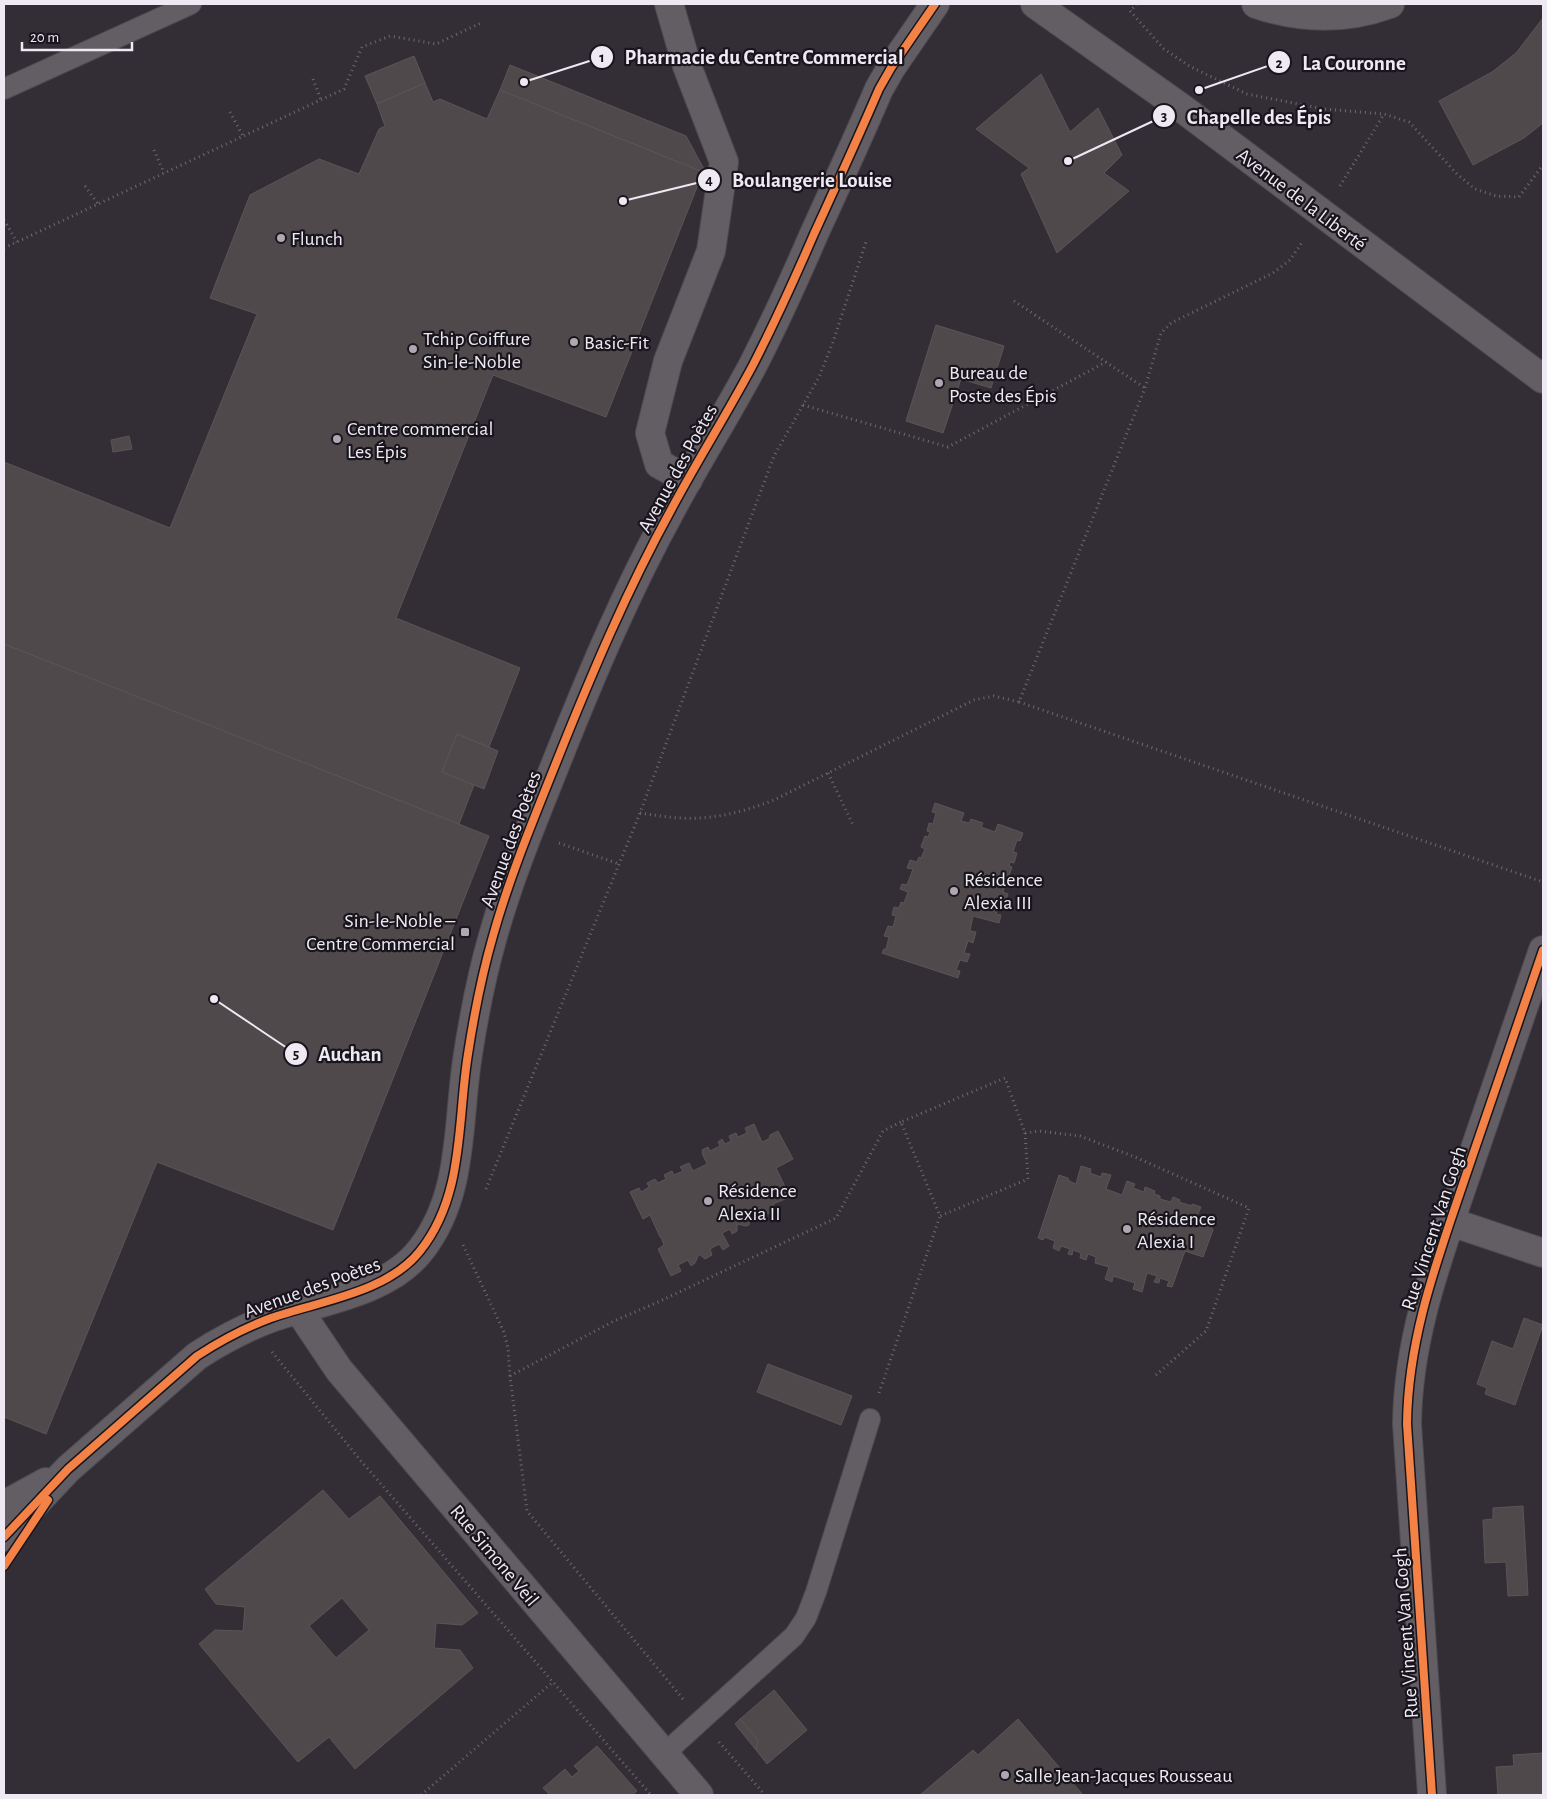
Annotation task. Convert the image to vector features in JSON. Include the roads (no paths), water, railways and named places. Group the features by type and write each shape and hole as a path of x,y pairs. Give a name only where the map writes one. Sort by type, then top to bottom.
{"street":[{"name":"Avenue des Poètes","path":"669,4 687,66 724,162 710,251 668,361 650,433 659,464 688,480"},
{"name":"Avenue des Poètes","path":"4,1537 68,1469 197,1356 215,1344 251,1326 377,1283 401,1269 422,1249 437,1224 455,1171 468,1054 490,945 528,832 616,617 671,509 755,361 879,89 890,68 934,4"},
{"name":"Avenue de la Liberté","path":"1035,4 1183,109 1543,380"},
{"path":"1256,4 1293,14 1314,16 1357,13 1390,4"},
{"name":"Rue Vincent Van Gogh","path":"1432,1795 1407,1424 1414,1348 1430,1284 1450,1222 1543,950"},
{"path":"1450,1222 1543,1253"},
{"name":"Rue Simone Veil","path":"298,1309 339,1370 699,1795"},
{"name":"Avenue des Poètes","path":"4,1505 68,1469"}],"lane":[{"path":"4,89 191,4"},
{"path":"664,1754 794,1636 806,1618 819,1583 870,1419"}],"place":[{"name":"Pharmacie du Centre Commercial","path":"524,82"},
{"name":"La Couronne","path":"1199,90"},
{"name":"Chapelle des Épis","path":"1068,161"},
{"name":"Boulangerie Louise","path":"623,201"},
{"name":"Flunch","path":"281,238"},
{"name":"Basic-Fit","path":"574,342"},
{"name":"Tchip Coiffure Sin-le-Noble","path":"413,349"},
{"name":"Bureau de Poste des Épis","path":"939,383"},
{"name":"Centre commercial Les Épis","path":"337,439"},
{"name":"Résidence Alexia III","path":"954,891"},
{"name":"Sin-le-Noble – Centre Commercial","path":"465,932"},
{"name":"Auchan","path":"214,999"},
{"name":"Résidence Alexia II","path":"708,1201"},
{"name":"Résidence Alexia I","path":"1127,1229"},
{"name":"Salle Jean-Jacques Rousseau","path":"1005,1775"}]}
